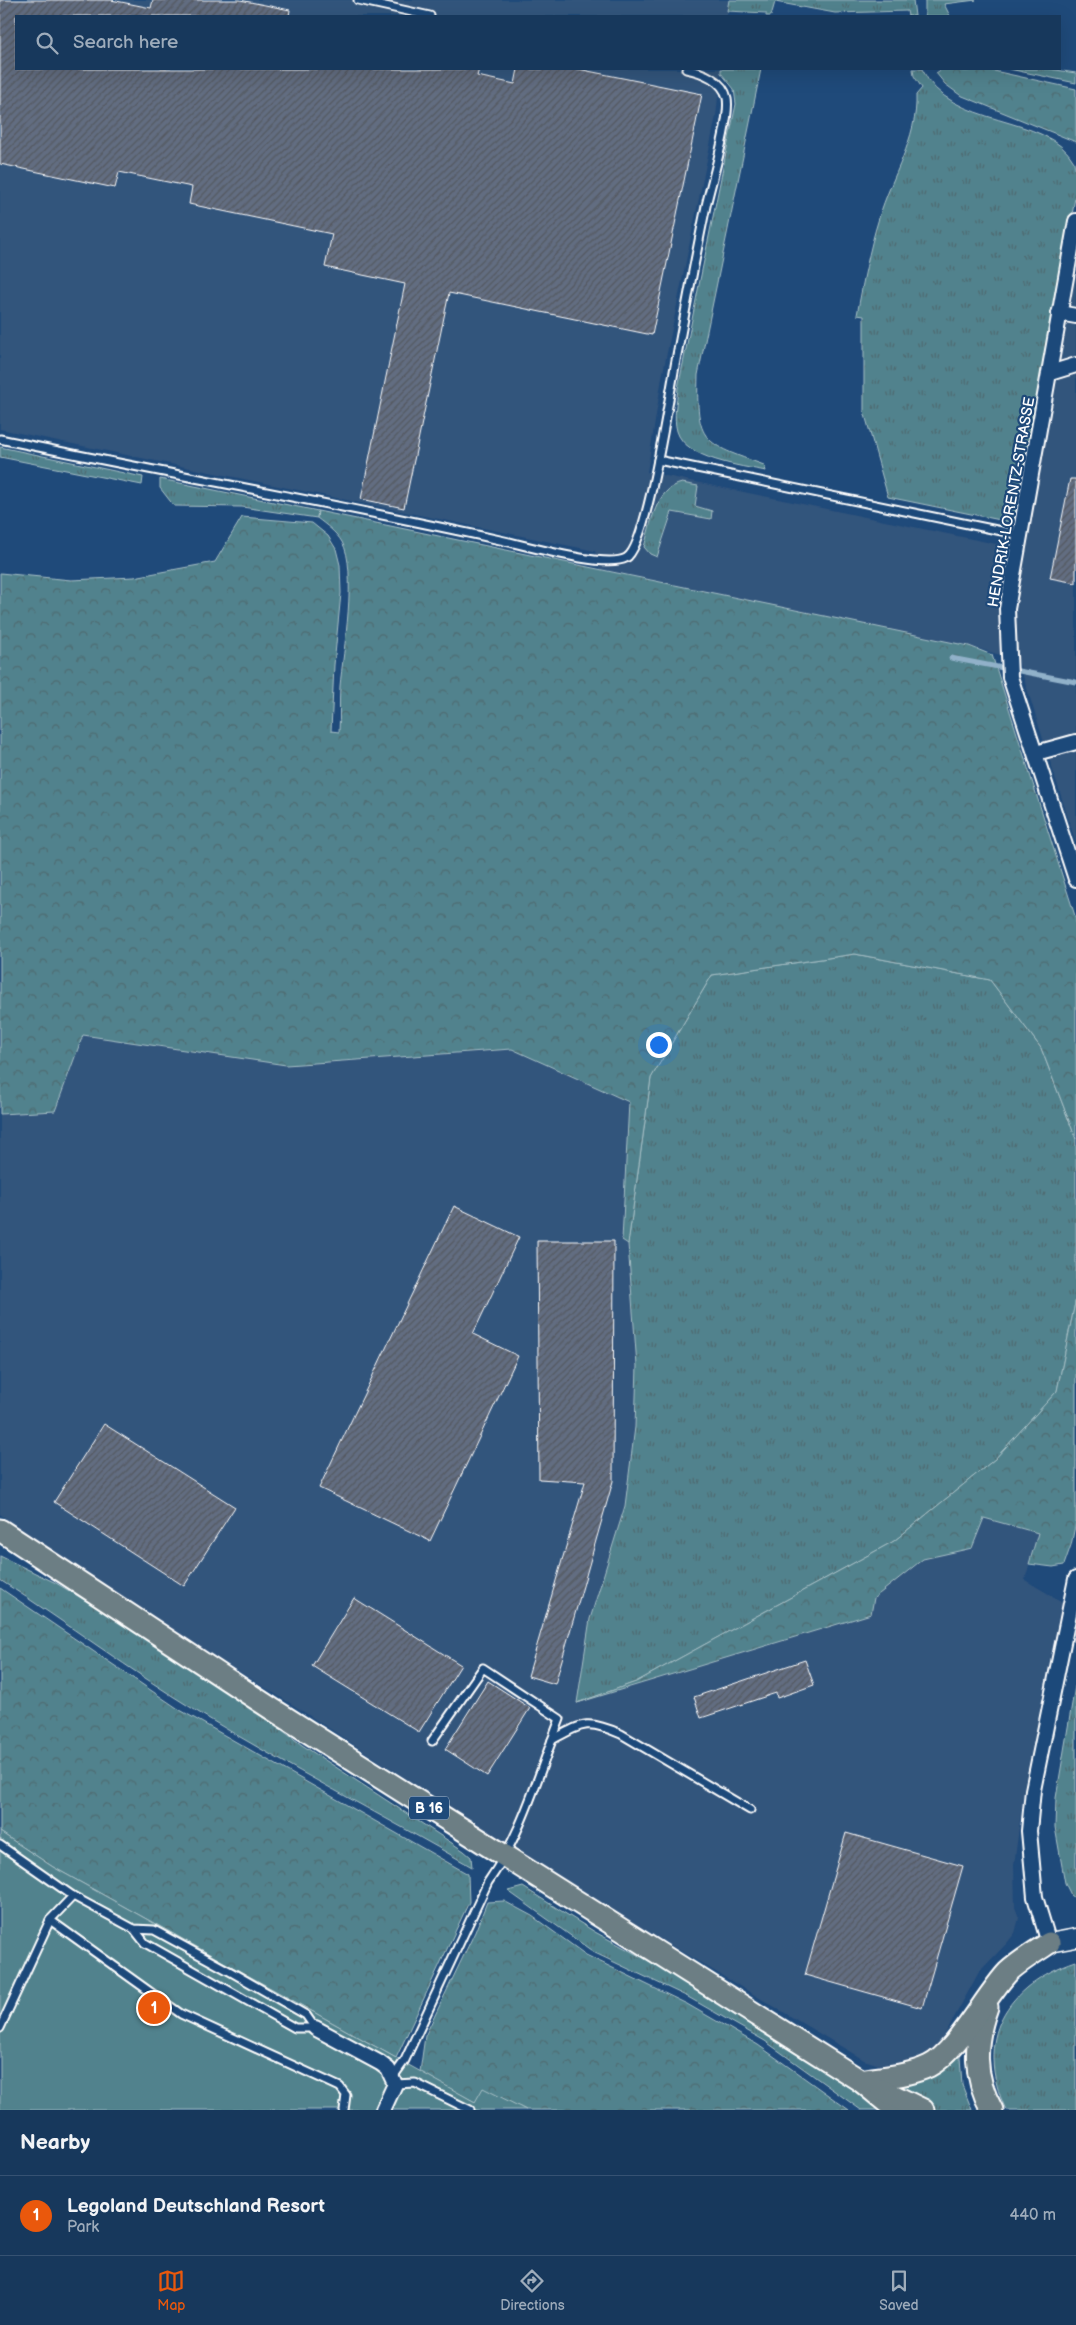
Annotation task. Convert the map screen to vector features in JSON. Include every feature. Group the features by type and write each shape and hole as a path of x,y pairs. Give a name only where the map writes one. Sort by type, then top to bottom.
{"main road":[{"name":"B 16","path":"0,1530 255,1698 861,2081 896,2110"},
{"path":"861,2081 906,2074 930,2066 944,2054 1008,1973 1049,1943"},
{"path":"991,1995 980,2027 976,2056 979,2080 992,2110"},
{"name":"B 16","path":"861,2081 904,2099 923,2110"}],"street":[{"name":"HENDRIK-LORENTZ-STRASSE","path":"1076,221 1022,535 1007,609 1010,677 1076,879"},
{"path":"1060,313 1076,316"},
{"path":"1050,373 1076,364"},
{"path":"1036,753 1076,742"},
{"path":"1076,1579 1033,1790 1030,1831 1035,1897 1049,1943 1076,1938"},
{"path":"316,2028 388,2068 394,2081 383,2110"}],"lane":[{"path":"358,0 426,15"},
{"path":"0,439 464,532 583,558 612,561 624,560 633,553 639,537 658,460 700,235 728,110 724,90 710,76 689,70"},
{"path":"658,460 1022,535"},
{"path":"432,1741 483,1668 560,1719 525,1815 506,1857 488,1882 394,2081 415,2083 470,2110"},
{"path":"552,1740 582,1724 600,1724 621,1734 750,1810"},
{"path":"0,1845 73,1896 134,1929 145,1944 295,2028 316,2028"},
{"path":"0,2028 50,1920 73,1896"},
{"path":"50,1920 181,2014 340,2087 346,2095 344,2110"},
{"path":"134,1929 154,1930 306,2015 316,2028"}],"shaded area":[{"path":"0,0 729,0 727,15 15,15 15,70 721,70 716,116 662,377 647,472 1025,550 1076,240 1076,843 1018,660 969,646 600,569 595,551 0,429"},
{"path":"83,1035 286,1065 512,1049 629,1102 622,1239 628,1244 637,1366 635,1427 625,1506 590,1619 577,1703 871,1614 873,1598 923,1559 972,1548 984,1518 1038,1533 1025,1580 1062,1602 1025,1784 1014,1865 1015,1907 1019,1918 1015,1933 979,1972 934,2051 914,2064 889,2068 864,2060 578,1890 293,1705 60,1561 0,1514 0,1114 55,1111"}],"green space":[{"path":"729,0 913,0 915,15 908,15 907,11 835,13 775,2 771,15 766,15 766,13 727,11"},
{"path":"925,0 976,0 944,4 950,15 925,15"},
{"path":"721,70 761,70 698,375 699,415 702,428 707,437 716,445 764,465 766,471 729,464 702,455 682,441 676,426 675,415 678,388 736,104 734,89 721,73"},
{"path":"913,70 923,70 935,88 954,102 975,112 1043,135 1061,146 1074,162 1076,193 1015,523 888,497 864,411 864,316 857,315 875,230 913,127 916,95 922,88 914,76"},
{"path":"940,70 990,70 1076,89 1076,142 960,95 945,84 936,73"},
{"path":"1014,70 1056,70 1076,73 1076,83"},
{"path":"0,447 143,477 142,485 0,457"},
{"path":"160,479 318,511 317,518 242,507 174,506 160,488"},
{"path":"682,483 698,486 695,506 712,511 711,519 672,512 657,557 650,554 644,547 652,518 666,492"},
{"path":"318,511 969,646 992,655 1076,919 1076,1139 1041,1048 990,980 855,954 712,975 651,1078 628,1244 622,1240 629,1102 512,1049 286,1065 83,1035 55,1111 0,1114 0,573 71,580 134,577 215,562 242,517 312,523 328,536 336,549 340,565 341,593 334,665 331,731 339,732 340,686 348,612 349,571 347,555 340,538 317,518"},
{"path":"855,954 990,980 1041,1048 1076,1139 1076,1298 1057,1391 995,1459 894,1541 636,1682 577,1703 590,1619 625,1506 635,1427 637,1366 628,1244 651,1078 712,975"},
{"path":"1076,1298 1076,1522 1064,1565 1053,1567 1029,1564 1038,1533 984,1518 972,1548 923,1559 874,1598 871,1614 577,1703 636,1682 894,1541 995,1459 1057,1391"},
{"path":"0,1556 56,1583 110,1615 246,1703 302,1745 464,1851 471,1857 472,1867 266,1752 148,1680 0,1580"},
{"path":"0,1588 180,1710 468,1874 469,1902 396,2058 53,1867 0,1832"},
{"path":"1076,1680 1076,1899 1071,1895 1065,1883 1055,1827 1056,1798"},
{"path":"0,1832 53,1867 475,2102 483,2088 526,2110 0,2110"},
{"path":"523,1887 595,1932 660,1967 884,2110 861,2110 765,2041 688,1997 595,1953 508,1891"},
{"path":"504,1901 532,1916 586,1955 687,2004 758,2045 849,2110 526,2110 520,2107 475,2102 420,2072 425,2036 475,1932 487,1902"},
{"path":"1076,1961 1076,2110 1006,2110 997,2084 993,2060 995,2038 1002,2018 1014,2000 1030,1984 1051,1971"},
{"path":"959,2043 962,2085 972,2110 932,2110 894,2084"}],"building":[{"path":"0,0 111,0 151,8 153,0 240,0 290,10 289,15 15,15 15,70 479,70 477,76 515,84 518,70 583,70 702,94 652,335 449,293 404,508 361,499 405,284 325,267 332,234 189,204 192,187 119,172 115,188 0,164"},
{"path":"1070,479 1076,479 1076,583 1050,578"},
{"path":"454,1206 519,1237 473,1334 518,1356 430,1541 319,1488"},
{"path":"537,1241 614,1241 613,1481 555,1684 528,1676 585,1482 539,1479"},
{"path":"104,1424 235,1507 184,1586 54,1502"},
{"path":"354,1598 461,1665 419,1732 312,1666"},
{"path":"805,1660 814,1685 777,1698 776,1693 701,1718 694,1697"},
{"path":"488,1681 530,1708 487,1776 445,1749"},
{"path":"846,1833 963,1866 922,2008 805,1975"}],"waterway":[{"path":"951,658 1076,682"}],"place":[{"name":"Legoland Deutschland Resort","path":"154,2008"}]}
